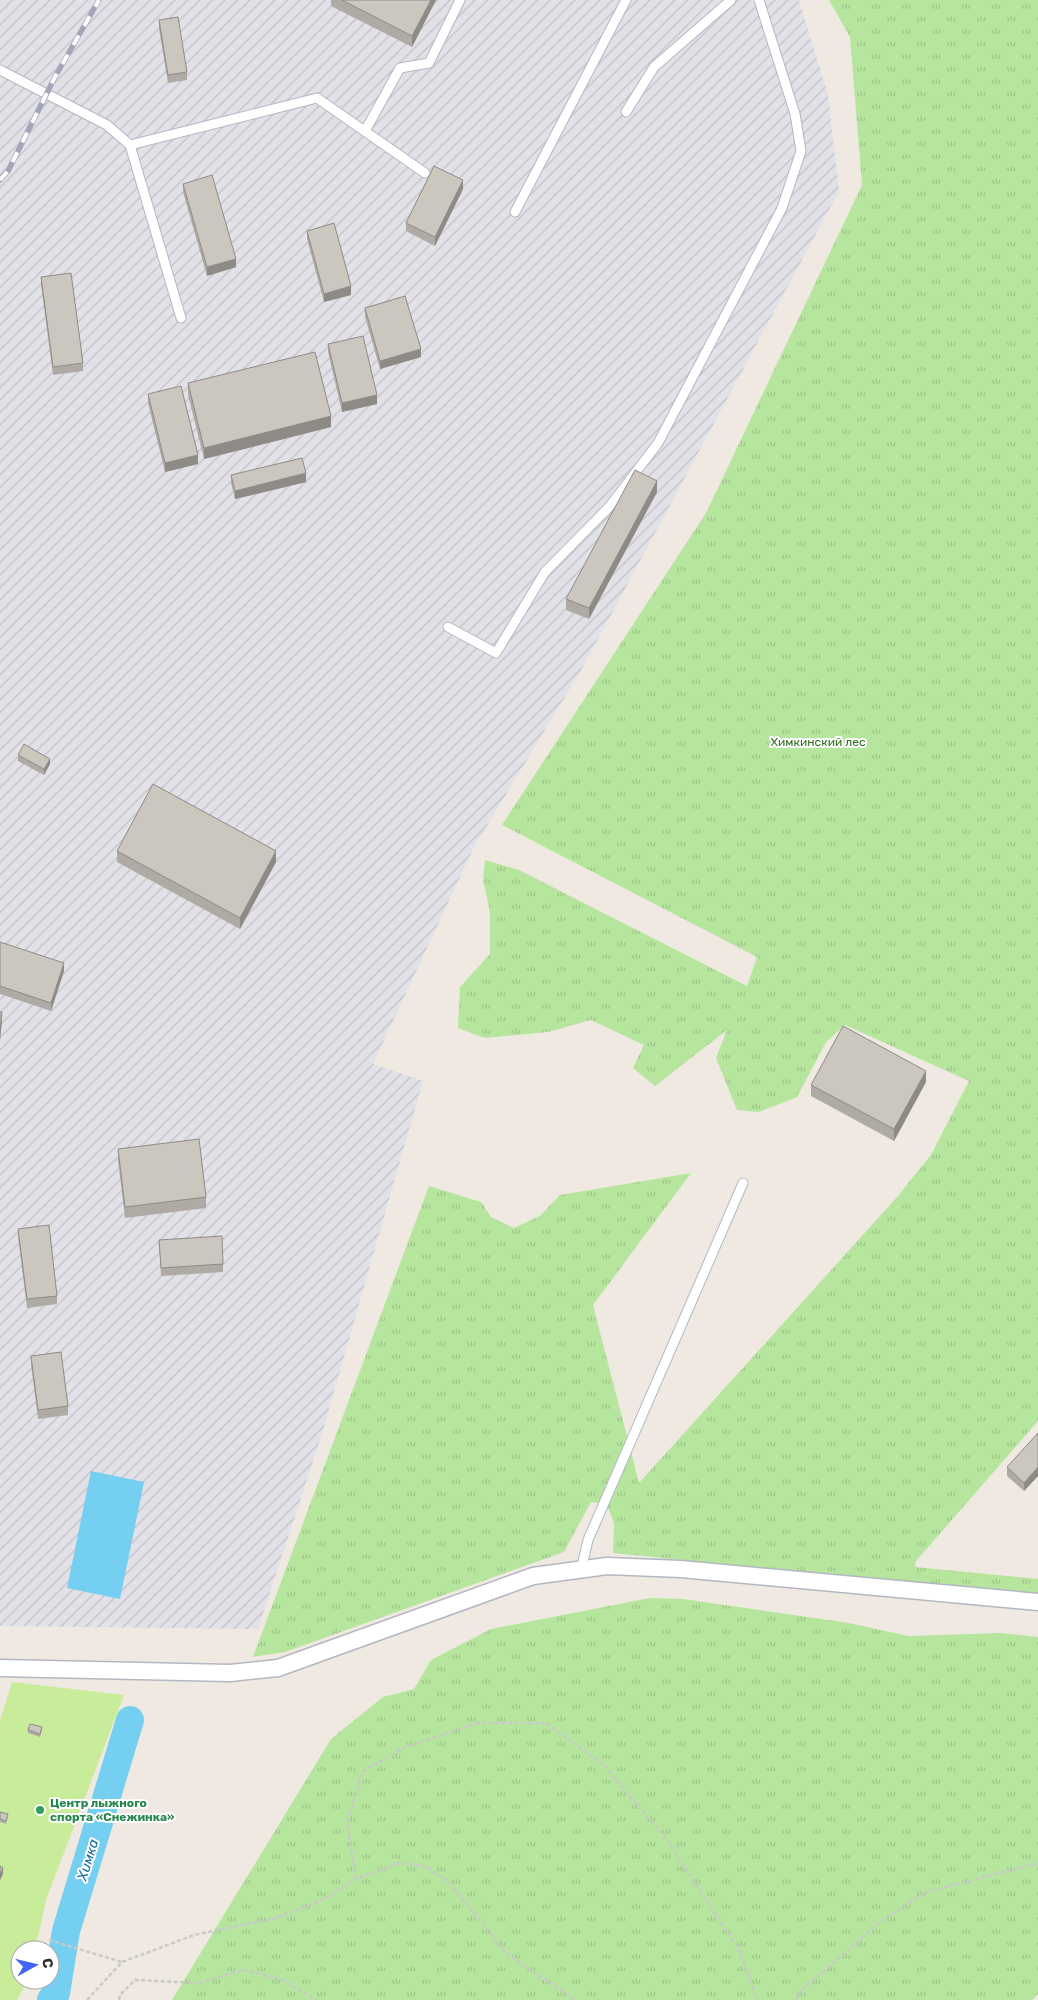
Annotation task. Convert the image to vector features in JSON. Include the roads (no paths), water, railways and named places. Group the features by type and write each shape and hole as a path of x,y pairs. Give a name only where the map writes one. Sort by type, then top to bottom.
{"street":[{"path":"0,1668 230,1673 278,1668 533,1576 607,1566 682,1570 1038,1602"}],"lane":[{"path":"365,131 400,68 429,63 460,0"},
{"path":"515,212 626,0"},
{"path":"626,112 654,67 731,0"},
{"path":"448,627 496,653 545,572 610,506 658,443 782,208 801,151 795,114 759,0"},
{"path":"0,70 107,125 130,145 181,318"},
{"path":"130,145 318,98 425,173"},
{"path":"581,1570 588,1540 743,1184"}],"water":[{"path":"91,1471 144,1482 120,1599 67,1588"}],"waterway":[{"name":"Химка","path":"51,2000 56,1993 66,1931 130,1720"}],"railway":[{"path":"0,180 8,171 55,77 99,0"}],"place":[{"name":"Центр лыжного спорта «Снежинка»","path":"40,1810"}],"park label":[{"name":"Химкинский лес","path":"818,742"}]}
